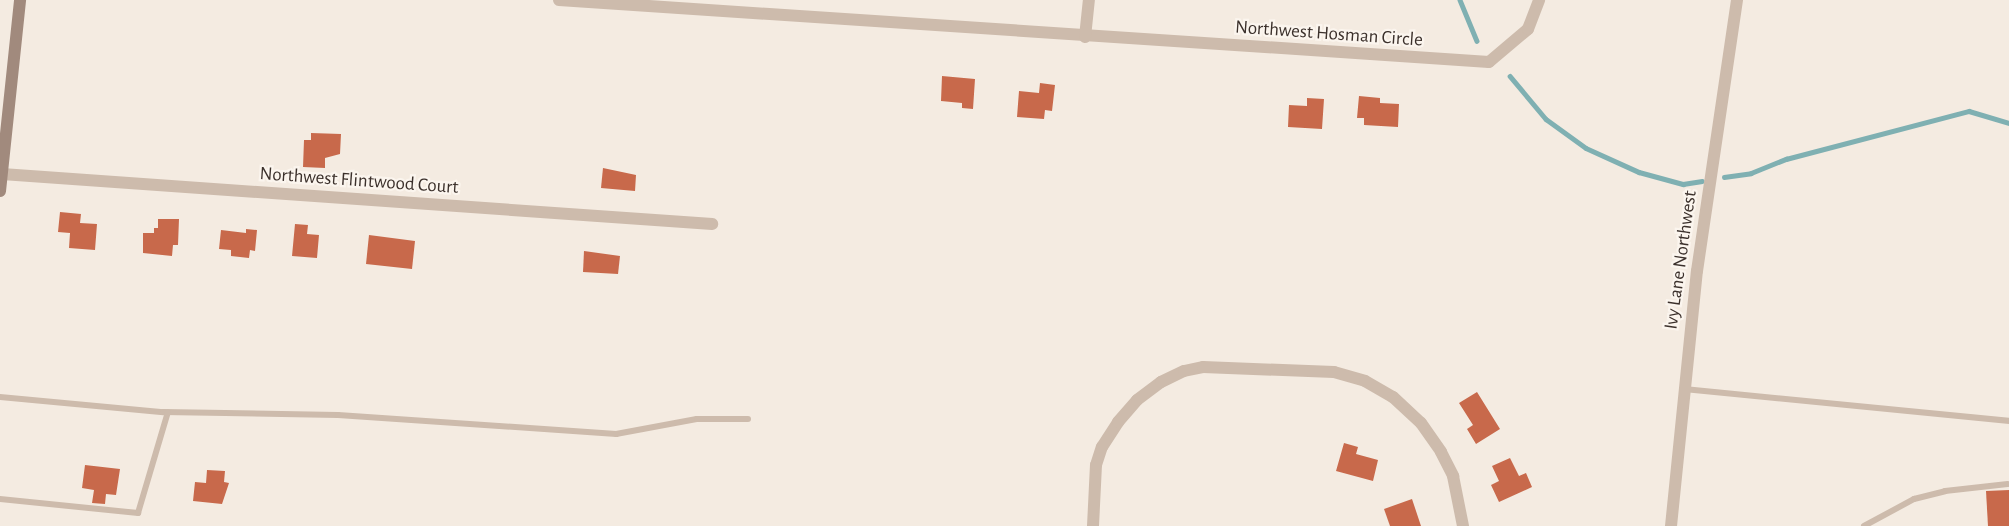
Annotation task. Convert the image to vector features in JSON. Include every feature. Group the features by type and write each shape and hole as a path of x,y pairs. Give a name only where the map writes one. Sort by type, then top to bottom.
{"street":[{"path":"0,192 20,0"},
{"name":"Northwest Hosman Circle","path":"559,0 633,2 1085,36 1489,62 1528,29 1539,0"},
{"path":"1085,36 1089,0"},
{"name":"Ivy Lane Northwest","path":"1671,526 1683,389 1737,0"},
{"name":"Northwest Flintwood Court","path":"2,174 712,224"},
{"path":"1093,526 1096,465 1102,447 1118,422 1137,400 1161,382 1184,371 1202,368 1334,372 1365,380 1393,397 1421,423 1442,452 1453,476 1463,526"}],"lane":[{"path":"1683,389 2009,421"},
{"path":"0,397 168,412 319,414 616,434 697,419 748,419"},
{"path":"0,499 138,512 168,412"},
{"path":"1864,526 1921,497 1944,491 2008,484"}],"building":[{"path":"942,76 975,79 973,109 962,108 962,103 941,101"},
{"path":"1040,83 1055,85 1052,111 1045,110 1044,119 1017,117 1019,91 1039,93"},
{"path":"1359,96 1380,98 1380,103 1399,104 1398,127 1364,125 1364,118 1357,118"},
{"path":"1307,98 1324,99 1322,129 1288,127 1289,105 1307,106"},
{"path":"311,133 341,134 340,154 325,158 325,168 303,167 304,140 311,140"},
{"path":"603,168 636,175 635,191 601,188"},
{"path":"60,212 81,214 80,223 97,224 95,250 69,248 70,233 58,232"},
{"path":"158,219 179,219 178,245 173,245 172,256 143,253 143,233 154,233 154,228 158,228"},
{"path":"295,224 308,225 307,234 319,235 317,258 292,256"},
{"path":"246,229 257,230 255,251 250,250 249,258 231,256 231,250 219,249 221,230 246,233"},
{"path":"369,235 415,241 412,269 366,264"},
{"path":"584,251 620,256 618,274 583,272"},
{"path":"1477,392 1500,429 1476,444 1467,429 1473,425 1459,403"},
{"path":"1344,443 1358,447 1356,454 1378,460 1373,481 1336,471"},
{"path":"1510,458 1519,476 1526,473 1532,487 1499,502 1491,485 1499,481 1492,466"},
{"path":"85,465 120,469 116,495 106,494 105,504 92,503 94,490 82,488"},
{"path":"207,470 225,471 224,482 229,483 222,504 193,501 195,482 206,483"},
{"path":"2009,490 2009,526 1988,526 1986,491"},
{"path":"1412,499 1421,526 1390,526 1384,509"}],"waterway":[{"path":"1460,0 1477,41"},
{"path":"1510,76 1546,119 1586,148 1639,172 1683,184 1702,181"},
{"path":"1724,177 1751,173 1786,159 1969,111 2009,123"}]}
